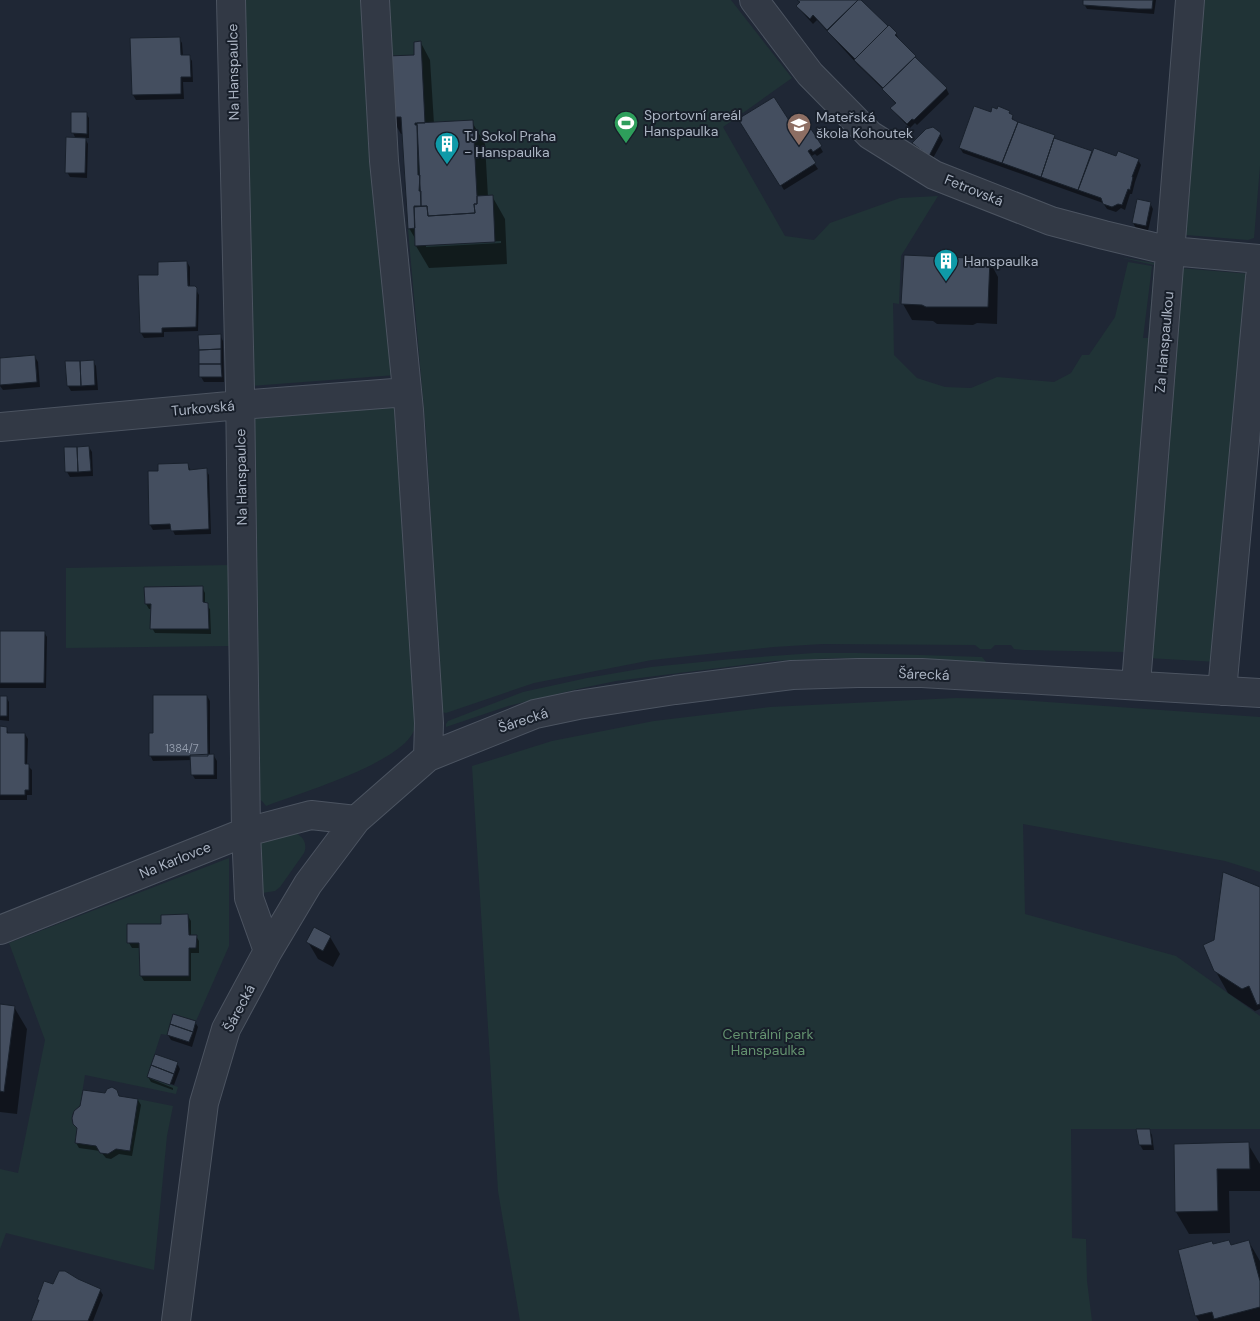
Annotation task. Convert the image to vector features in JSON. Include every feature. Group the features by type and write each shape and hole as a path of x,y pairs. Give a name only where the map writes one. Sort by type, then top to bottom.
{"street":[{"name":"Na Hanspaulce","path":"231,0 240,405 246,832 249,898 268,951"},
{"path":"375,0 384,160 409,410 428,704 428,757"},
{"name":"Fetrovská","path":"754,0 810,74 870,135 934,175 1051,221 1171,251 1260,259"},
{"name":"Za Hanspaulkou","path":"1136,684 1190,0"},
{"path":"1222,691 1260,277"},
{"name":"Turkovská","path":"0,426 407,392"},
{"name":"Šárecká","path":"176,1321 204,1103 226,1029 268,951 308,884 356,820 428,757 534,714 675,690 792,675 922,674 1136,684 1260,693"},
{"name":"Na Karlovce","path":"0,930 246,832 311,815 356,820"}],"green space":[{"path":"238,0 367,0 396,375 251,386"},
{"path":"383,0 731,0 792,78 723,127 785,236 814,240 830,223 900,198 938,196 901,256 899,304 893,303 894,355 917,378 945,387 971,388 997,377 1054,382 1071,373 1082,355 1089,355 1115,317 1128,262 1152,266 1143,338 1148,338 1154,265 1118,257 1155,263 1124,652 1024,650 1014,649 1011,645 995,645 991,649 980,649 975,645 822,644 774,647 652,660 534,683 446,713 442,712 426,433 408,229 401,117 390,117"},
{"path":"1203,0 1260,0 1260,166 1254,238 1248,240 1186,235 1184,232"},
{"path":"1179,268 1251,274 1218,662 1147,658"},
{"path":"393,406 397,411 416,727 405,743 376,763 266,806 256,798 254,418"},
{"path":"230,565 231,646 66,648 66,568","holes":["202,586 203,602 151,629 151,604 145,604 145,587"]},
{"path":"814,653 982,657 987,663 837,658 774,661 616,681 508,706 446,727 448,721 523,692 587,678 651,667"},
{"name":"Centrální park Hanspaulka","path":"956,698 1004,699 1260,717 1260,872 1225,861 1023,824 1025,914 1176,956 1260,1016 1260,1129 1071,1129 1072,1238 1086,1239 1087,1281 1092,1321 520,1321 498,1191 472,766 552,741 654,721 770,707"},
{"path":"295,833 304,841 304,853 280,887 275,891 262,893 259,843"},
{"path":"229,858 229,946 196,1021 173,1014 167,1035 161,1034 147,1077 178,1087 176,1094 85,1075 80,1106 72,1116 74,1125 77,1128 75,1143 96,1146 100,1153 108,1154 116,1149 130,1151 138,1099 173,1106 167,1136 154,1270 6,1233 0,1249 0,1169 18,1173 45,1040 9,943","holes":["161,915 188,915 189,935 197,935 196,948 189,948 189,976 140,976 139,943 127,943 127,924 161,924"]}],"building":[{"path":"797,0 858,0 827,30 813,15 810,19 796,6 800,2"},
{"path":"858,0 861,0 888,26 855,59 827,31"},
{"path":"1083,0 1153,0 1152,9 1138,9 1083,5"},
{"path":"889,25 897,33 895,35 916,56 883,88 854,60"},
{"path":"180,37 181,55 190,55 191,77 181,77 181,94 132,95 130,38"},
{"path":"421,41 425,123 415,123 415,125 417,125 421,206 414,206 415,228 408,229 401,117 390,117 387,56 414,55 414,42"},
{"path":"915,57 947,88 914,120 912,119 907,124 890,108 896,103 882,89"},
{"path":"774,97 801,139 804,137 802,135 811,129 822,146 813,152 811,149 808,151 816,163 780,186 738,119"},
{"path":"974,106 991,112 992,107 997,109 998,106 1010,111 1009,113 1013,115 1012,119 1018,122 1002,163 959,148"},
{"path":"71,112 87,112 87,134 71,133"},
{"name":"TJ Sokol Praha - Hanspaulka","path":"473,120 477,196 477,204 474,204 475,213 428,216 427,206 421,206 417,123"},
{"path":"1018,122 1055,135 1041,177 1002,163"},
{"path":"933,127 941,133 929,156 912,143 926,129"},
{"path":"66,137 86,138 85,173 65,173"},
{"path":"1054,138 1092,151 1078,190 1041,177"},
{"path":"1094,148 1116,156 1118,151 1139,159 1132,177 1130,190 1128,189 1122,205 1118,204 1112,207 1103,204 1101,198 1078,190"},
{"path":"493,195 495,242 415,246 414,207 427,206 428,216 475,213 474,204 477,204 477,196"},
{"path":"1137,199 1151,202 1146,226 1132,223"},
{"name":"Hanspaulka","path":"904,255 990,259 988,307 926,307 922,305 901,304"},
{"path":"187,261 188,286 195,286 197,288 196,327 162,328 162,333 140,333 138,275 158,275 158,262"},
{"path":"221,334 221,349 199,350 198,335"},
{"path":"221,349 221,364 199,364 199,350"},
{"path":"35,355 37,382 0,385 0,358"},
{"path":"94,360 95,385 81,386 80,361"},
{"path":"65,361 80,361 81,386 67,386"},
{"path":"199,364 221,364 222,377 199,377"},
{"path":"89,446 91,471 78,472 77,447"},
{"path":"64,447 77,447 78,472 65,472"},
{"path":"188,463 189,470 207,468 209,529 171,531 170,524 149,525 148,471 158,471 158,464"},
{"path":"203,586 203,602 208,603 209,629 150,629 151,604 145,604 144,587"},
{"path":"0,631 45,631 44,683 0,683"},
{"path":"153,695 207,695 208,756 149,756 149,733 153,733"},
{"path":"0,696 7,696 7,716 0,716"},
{"path":"0,726 7,727 7,733 25,733 25,764 29,764 29,790 25,790 25,795 0,795"},
{"path":"214,754 214,775 191,775 190,755"},
{"path":"1223,872 1260,887 1260,1004 1257,1005 1249,986 1242,989 1214,971 1203,945 1214,940"},
{"path":"188,914 189,935 197,935 196,948 189,948 189,976 140,976 139,943 127,943 127,924 161,924 161,915"},
{"path":"314,927 331,936 323,951 306,942"},
{"path":"0,1004 15,1006 4,1092 0,1091"},
{"path":"173,1014 196,1021 193,1032 170,1024"},
{"path":"170,1024 193,1032 189,1042 167,1035"},
{"path":"155,1054 178,1062 174,1074 151,1065"},
{"path":"151,1065 174,1074 170,1085 147,1077"},
{"path":"112,1087 117,1090 119,1096 138,1099 130,1151 116,1149 108,1154 100,1153 96,1146 75,1143 77,1128 73,1124 72,1118 74,1111 80,1106 83,1090 105,1093 107,1089"},
{"path":"1136,1129 1150,1129 1152,1145 1139,1145"},
{"path":"1249,1142 1250,1169 1217,1169 1218,1211 1175,1212 1174,1144"},
{"path":"1229,1240 1231,1245 1249,1240 1260,1281 1260,1307 1214,1319 1212,1312 1195,1316 1178,1250 1212,1241 1213,1244"},
{"path":"59,1271 65,1271 101,1289 88,1321 31,1321 44,1281 53,1284"}],"place":[{"name":"Sportovní areál Hanspaulka","path":"626,144"},
{"name":"Mateřská škola Kohoutek","path":"799,146"},
{"name":"TJ Sokol Praha - Hanspaulka","path":"447,165"},
{"name":"Hanspaulka","path":"946,282"}]}
